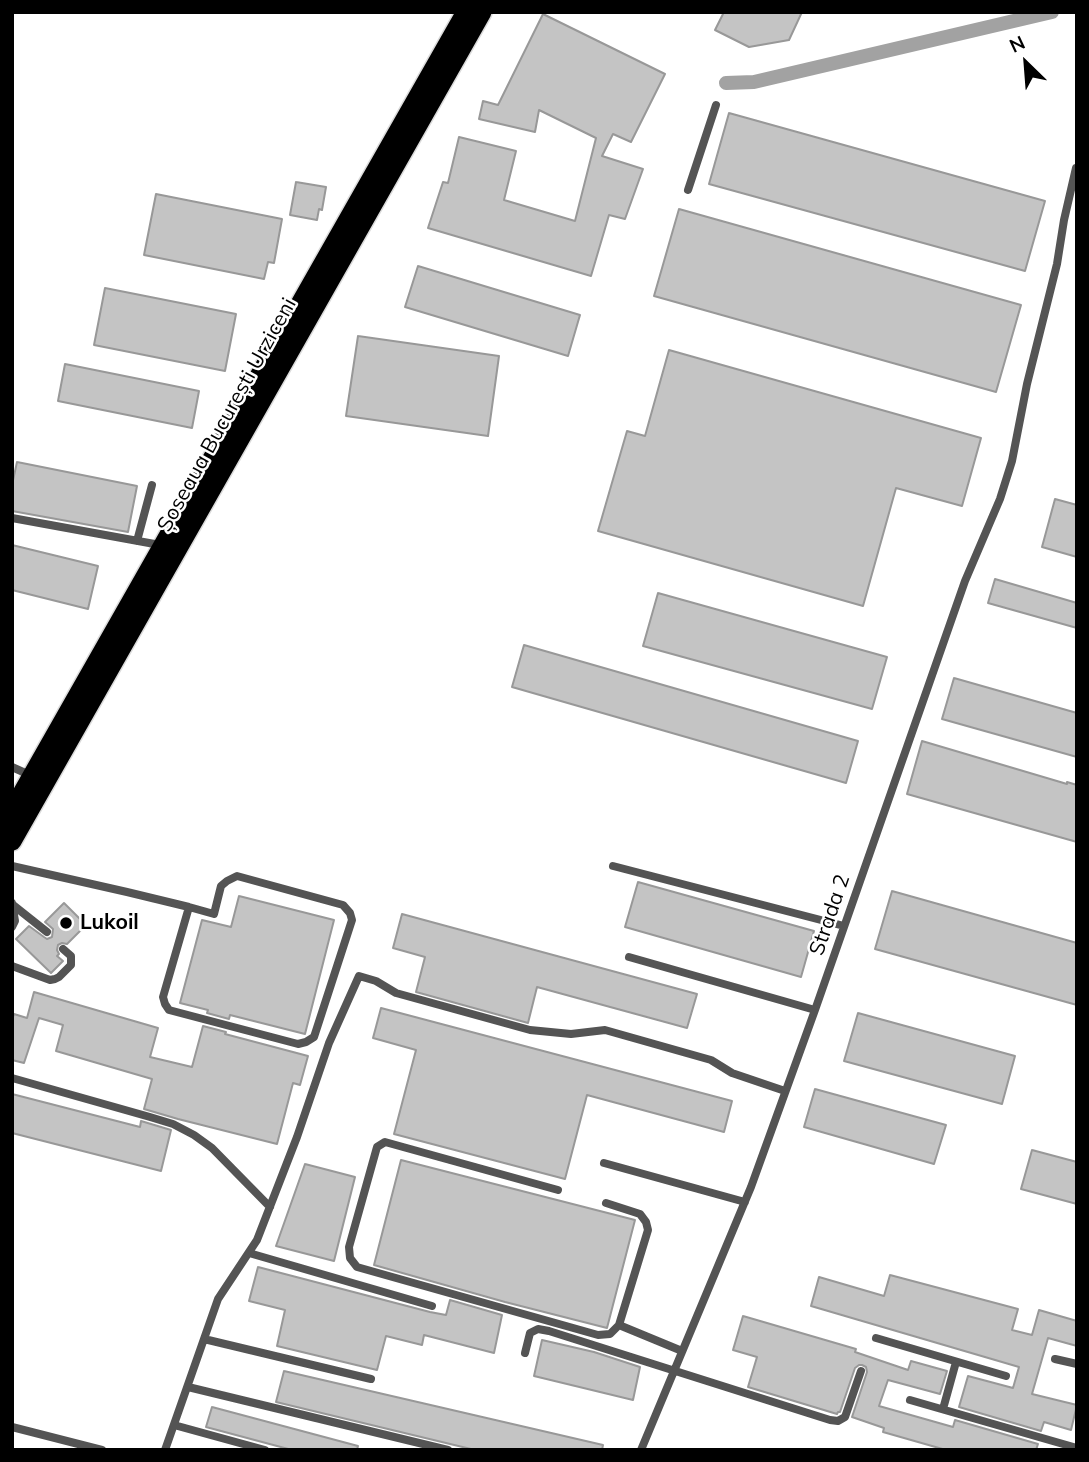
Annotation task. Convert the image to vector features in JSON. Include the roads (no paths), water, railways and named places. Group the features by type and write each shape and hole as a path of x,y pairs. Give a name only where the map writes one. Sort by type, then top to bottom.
{"highway":[{"name":"Șoseaua București Urziceni","path":"12,811 466,12"},
{"name":"Șoseaua București Urziceni","path":"12,841 482,12"}],"lane":[{"path":"688,190 716,105"},
{"name":"Strada 2","path":"641,1450 745,1202 965,581 1000,499 1012,461 1076,167"},
{"path":"137,541 152,485"},
{"path":"12,518 163,546"},
{"path":"12,767 33,776"},
{"path":"12,866 189,907 214,914 221,886 237,876 343,905 352,920 314,1037 298,1044 169,1010 163,997 189,907"},
{"path":"613,866 844,926"},
{"path":"12,927 15,921 13,904"},
{"path":"13,904 47,932"},
{"path":"12,966 50,980 55,979 71,965 71,956 64,949"},
{"path":"629,957 815,1010"},
{"path":"165,1450 218,1299 257,1240 297,1138 329,1043 359,976 376,981 396,993 530,1030 570,1034 605,1030 711,1059 732,1073 785,1091"},
{"path":"12,1078 161,1121 194,1135 212,1148 270,1207"},
{"path":"558,1190 384,1142 377,1147 349,1247 350,1258 356,1267 598,1335 610,1334 619,1325 648,1230 640,1214 606,1203"},
{"path":"604,1163 745,1202"},
{"path":"249,1252 432,1307"},
{"path":"619,1325 682,1351"},
{"path":"524,1353 530,1333 538,1329 838,1421 845,1417 861,1371"},
{"path":"876,1338 1006,1376"},
{"path":"204,1339 372,1379"},
{"path":"1055,1359 1077,1364"},
{"path":"943,1409 956,1362"},
{"path":"188,1387 449,1450"},
{"path":"910,1400 1077,1448"},
{"path":"174,1425 265,1450"},
{"path":"12,1427 102,1450"}],"waterway":[{"path":"726,83 754,82 1052,12"}],"place":[{"name":"Lukoil","path":"66,923"}]}
